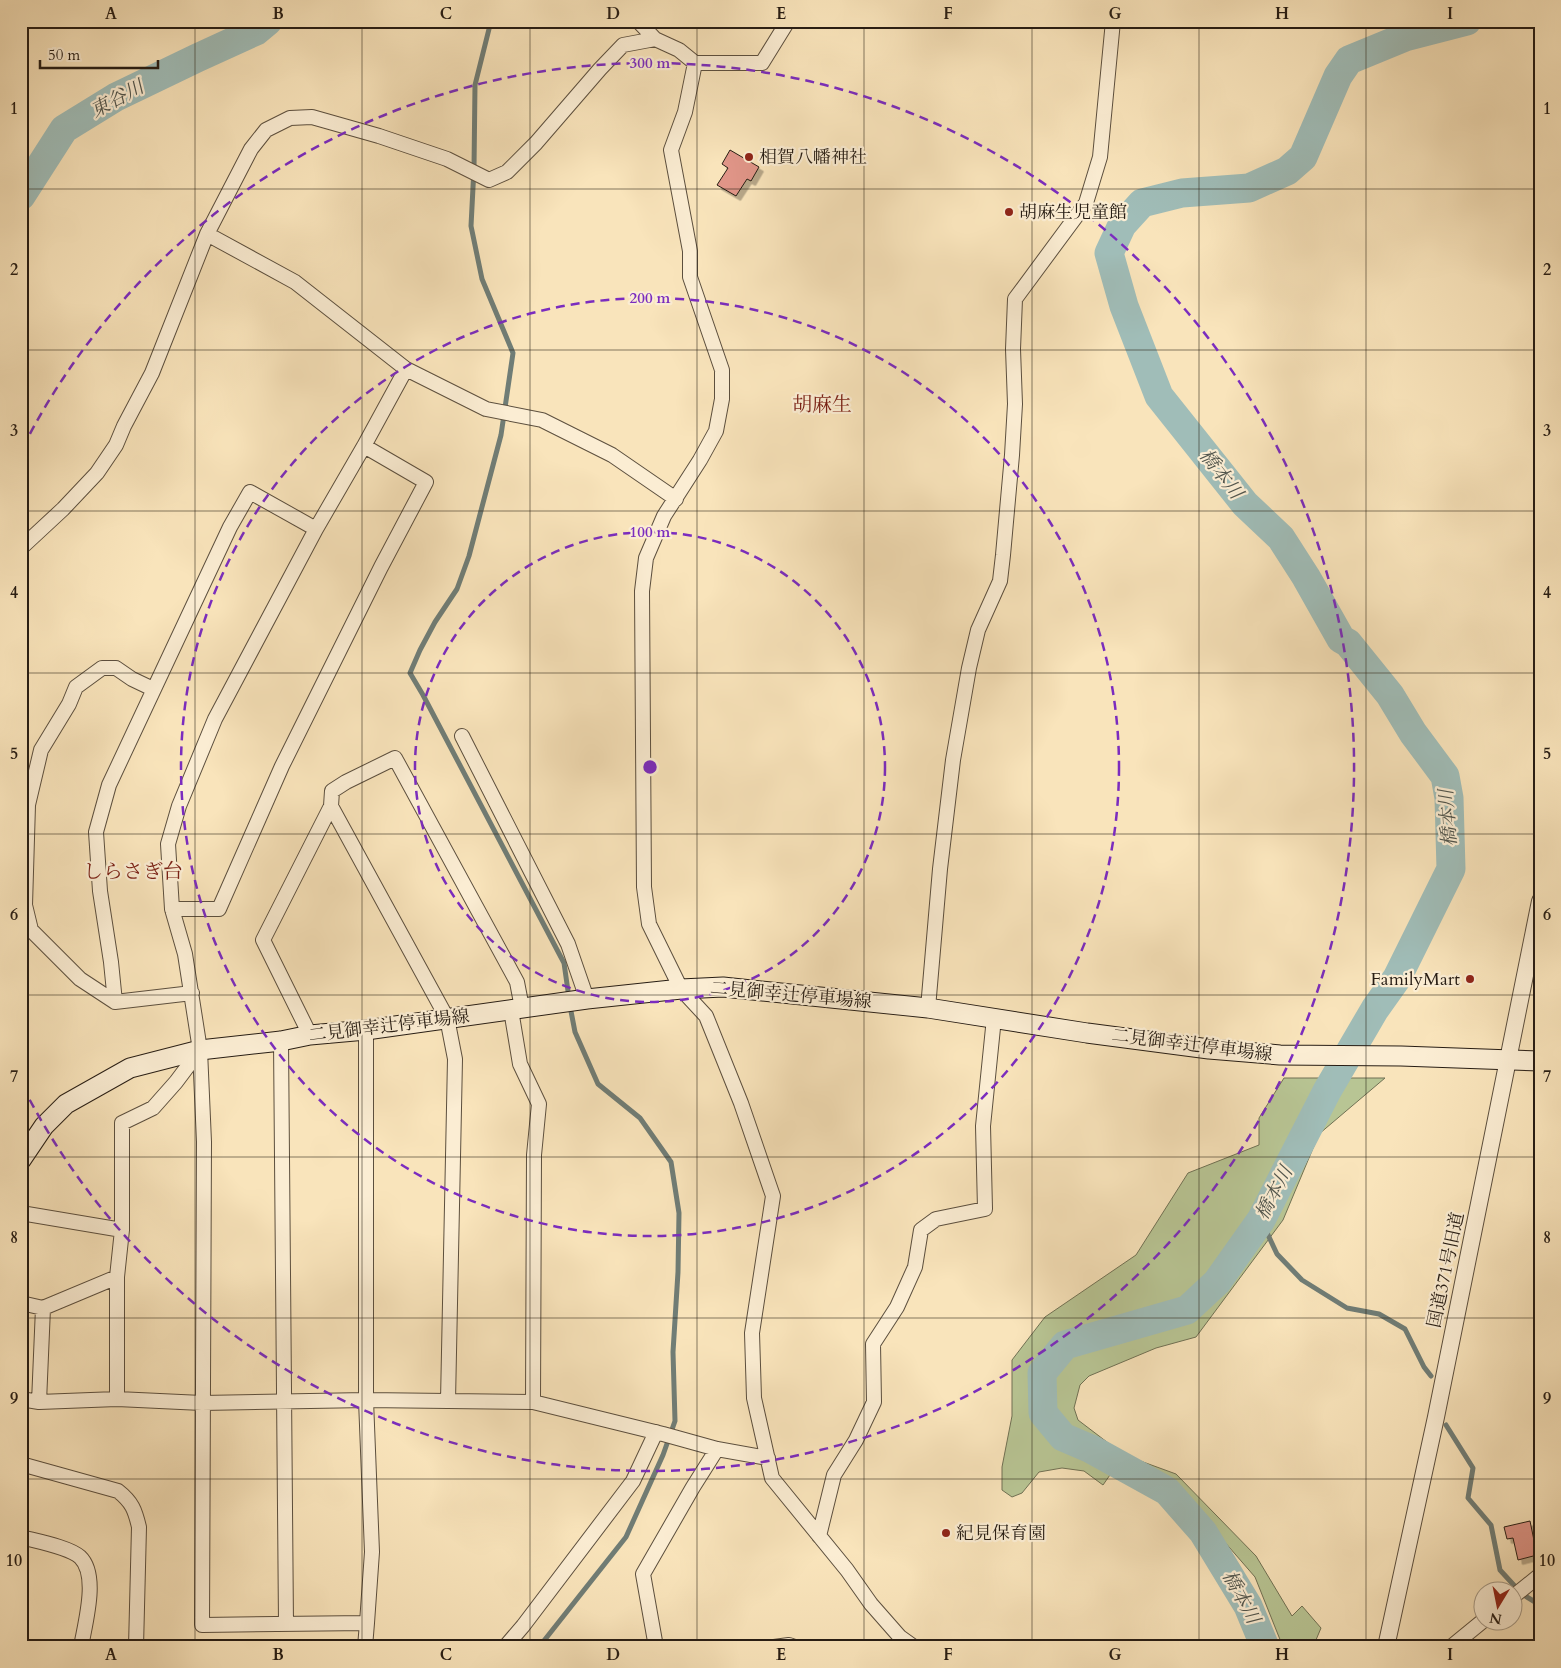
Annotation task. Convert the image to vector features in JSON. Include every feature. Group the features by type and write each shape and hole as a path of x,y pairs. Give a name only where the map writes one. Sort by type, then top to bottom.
{"main road":[{"name":"二見御幸辻停車場線","path":"21,1160 44,1126 66,1104 130,1068 200,1050 281,1041 310,1035 366,1030 586,999 681,989 723,987 928,1008 1088,1033 1208,1049 1280,1055 1401,1056 1540,1061"}],"street":[{"path":"638,21 655,39 679,50 695,63 762,63 788,21"},
{"path":"928,1008 940,869 953,760 969,668 978,630 1000,581 1014,421 1012,349 1014,299 1086,204 1100,157 1113,21"},
{"path":"21,548 98,474 116,445 152,373 207,234 251,149 266,130 290,118 312,117 379,136 447,159 489,180 507,172 536,143 623,45 655,39"},
{"path":"695,63 685,112 672,150 690,251 690,276 722,370 722,399 716,431 664,516 646,558 642,591 644,887 648,924 681,989 706,1016 741,1103 773,1196 752,1333 754,1398 772,1478 847,1570 872,1604 900,1637 914,1647"},
{"path":"207,234 295,282 406,369 486,409 542,420 612,455 676,499"},
{"path":"367,1623 202,1625 204,1142 200,1050 185,954 172,908 168,844 179,806 215,719 316,529 406,369"},
{"path":"172,908 219,909 282,766 381,566 426,482 364,446"},
{"path":"115,1002 100,891 96,832 109,785 230,527 250,492 316,529"},
{"path":"153,689 132,679 116,668 102,668 76,687 69,704 41,750 28,805 25,905 31,930 80,979 115,1002 192,993"},
{"path":"462,736 568,944 586,999"},
{"path":"310,1035 263,940 331,806 332,791 395,758 517,982 516,1009 520,1064 539,1104 534,1155 533,1402"},
{"path":"331,806 447,1018 455,1059 448,1401"},
{"name":"国道371号旧道","path":"1386,1647 1436,1417 1540,901"},
{"path":"819,1536 834,1475 856,1440 874,1402 873,1344 897,1306 915,1267 921,1230 936,1219 984,1209 983,1126 994,1018"},
{"path":"365,1647 372,1552 366,1400 366,1030"},
{"path":"281,1041 286,1624"},
{"path":"118,1399 117,1277 122,1230 122,1123 153,1108 176,1082 200,1050"},
{"path":"21,1213 122,1230"},
{"path":"21,1303 43,1308 117,1277"},
{"path":"39,1402 43,1308"},
{"path":"21,1399 39,1402 118,1399 202,1403 366,1400 533,1402 712,1448 768,1458"},
{"path":"505,1647 633,1481 659,1433"},
{"path":"656,1647 643,1574 693,1487 712,1448"},
{"path":"21,1464 118,1491 129,1500 135,1511 139,1527 136,1647"},
{"path":"21,1537 57,1546 79,1556 88,1568 90,1582 81,1647"},
{"path":"1524,1587 1535,1578"},
{"path":"1451,1647 1474,1628"},
{"path":"774,1647 789,1645 795,1647"}],"green space":[{"path":"1284,1078 1385,1078 1319,1134 1283,1220 1196,1337 1156,1348 1089,1376 1080,1385 1074,1408 1078,1420 1124,1455 1176,1474 1256,1556 1292,1616 1302,1606 1321,1628 1313,1647 1283,1647 1255,1577 1190,1502 1121,1459 1103,1485 1084,1471 1062,1468 1039,1472 1022,1493 1012,1497 1002,1490 1002,1467 1012,1416 1012,1360 1045,1317 1136,1255 1188,1173 1259,1145 1259,1118"}],"building":[{"path":"730,150 759,167 751,181 747,179 736,196 717,185 728,168 722,164"},
{"path":"1530,1521 1537,1555 1518,1560 1513,1538 1507,1539 1504,1527"}],"waterway":[{"name":"東谷川","path":"21,196 64,129 116,97 256,31 268,21"},
{"path":"491,21 475,85 471,226 482,279 513,353 501,435 469,556 457,589 435,622 410,673 564,963 569,998"},
{"name":"橋本川","path":"1265,1647 1248,1606 1203,1532 1167,1491 1091,1449 1063,1437 1043,1413 1042,1373 1065,1345 1187,1310 1217,1282 1261,1220 1327,1091 1375,1009 1397,978 1451,869 1449,798 1445,776 1413,733 1390,695 1348,643 1341,639 1306,577 1281,538 1245,504 1159,396 1124,306 1109,253 1122,225 1142,203 1182,193 1249,188 1287,171 1303,157 1338,76 1349,60 1405,37 1467,21"},
{"path":"539,1647 626,1537 663,1455 675,1421 673,1352 678,1272 679,1213 671,1162 640,1118 598,1084 575,1032 570,1006"},
{"path":"1261,1220 1277,1254 1302,1280 1347,1308 1379,1314 1405,1329 1424,1367 1431,1376"},
{"path":"1446,1425 1473,1468 1468,1498 1491,1525 1500,1570 1522,1594 1540,1605"}],"place":[{"name":"相賀八幡神社","path":"749,157"},
{"name":"胡麻生児童館","path":"1009,212"},
{"name":"FamilyMart","path":"1470,979"},
{"name":"紀見保育園","path":"946,1533"}],"district":[{"name":"胡麻生","path":"822,404"},
{"name":"しらさぎ台","path":"133,871"}]}
